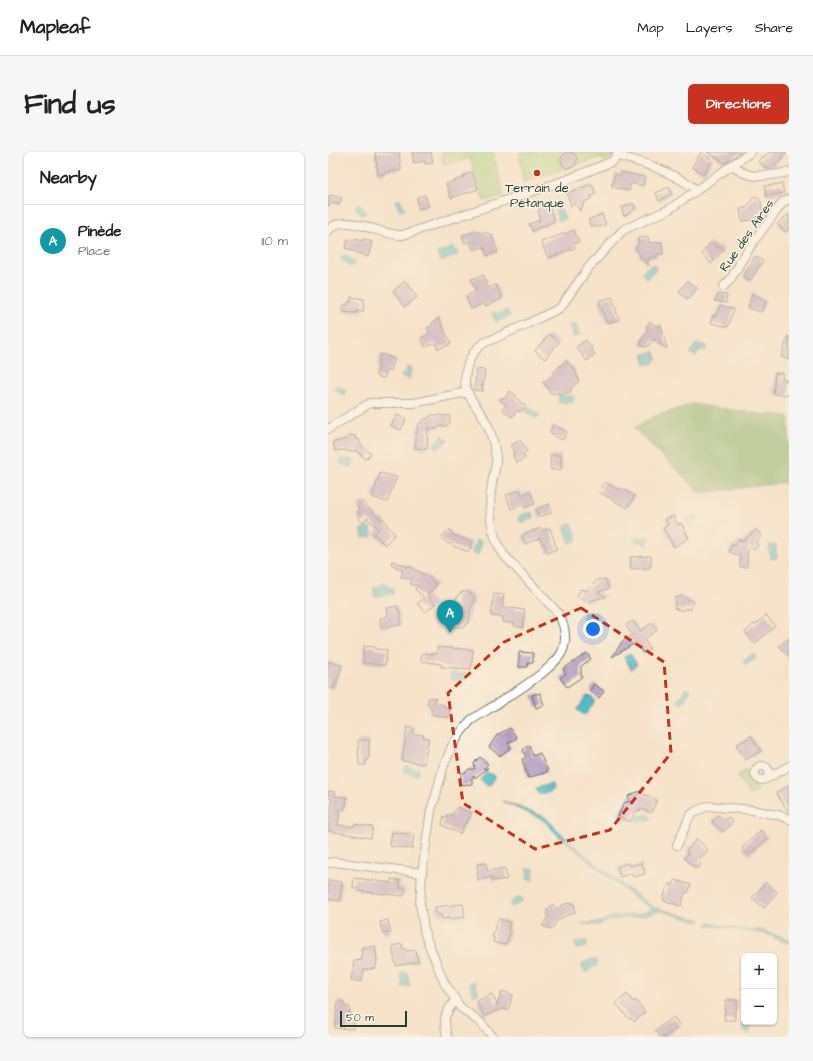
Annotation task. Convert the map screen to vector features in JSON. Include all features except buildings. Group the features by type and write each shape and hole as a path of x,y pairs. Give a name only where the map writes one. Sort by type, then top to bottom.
{"street":[{"path":"493,1037 481,1023 455,1000 444,982 425,935 420,903 422,873 431,810 443,768 457,738 466,726 471,720 525,686 553,664 562,651 566,636 558,614 504,555 498,545 491,520 490,508 496,463 493,441 486,420 467,392 465,382 466,371 472,352 478,347 560,308 589,267 624,230 668,210 751,152"},
{"path":"328,231 331,226 336,224 348,223 396,236 403,235 570,180 613,162 617,154 664,170 684,180 697,190"},
{"path":"733,164 743,174 753,176 789,172"},
{"name":"Rue des Aires","path":"723,287 730,280 751,245 783,202 789,199"},
{"path":"328,429 370,403 414,403 467,392"},
{"path":"778,772 761,767 758,768 756,772 756,777 764,780 789,766"},
{"path":"766,779 769,774 768,770"},
{"path":"677,845 690,816 696,811 708,806 752,810 778,815 789,819"},
{"path":"328,863 334,862 422,873"},
{"path":"447,1037 444,1022 445,1014 455,1000"}],"highlighted area":[{"path":"581,608 664,662 671,753 610,830 535,849 463,803 448,693 504,642"}],"green space":[{"path":"442,152 493,152 503,196 484,201 470,158 443,166"},
{"name":"Terrain de Pétanque","path":"520,152 613,152 613,157 604,161 601,157 523,182"},
{"path":"692,404 760,414 789,416 789,482 700,493 634,428 653,417"},
{"path":"746,770 757,791 750,795 737,776"}],"water":[{"path":"400,199 405,208 403,211 400,211 395,201"},
{"path":"359,203 366,212 362,215 355,207"},
{"path":"558,208 561,209 565,219 559,221 555,212"},
{"path":"454,247 458,251 456,256 441,261 438,253"},
{"path":"345,254 355,263 350,267 340,258"},
{"path":"650,265 655,265 656,270 647,279 641,273"},
{"path":"507,310 510,316 496,322 492,313 495,312 498,314"},
{"path":"575,323 580,335 574,337 569,325"},
{"path":"696,344 706,345 706,350 699,350 695,356 690,353"},
{"path":"654,351 658,358 656,358 654,364 646,364 643,355"},
{"path":"407,367 412,368 409,379 402,377 402,374 405,375"},
{"path":"337,385 346,391 343,395 334,389"},
{"path":"559,395 574,397 573,402 559,403"},
{"path":"528,407 540,415 536,419 524,411"},
{"path":"443,435 448,440 438,449 433,444"},
{"path":"341,459 354,460 352,467 340,464"},
{"path":"527,513 533,513 534,518 522,523 519,520 519,516"},
{"path":"695,515 699,518 689,525 686,519"},
{"path":"572,523 578,540 570,543 564,526"},
{"path":"371,527 372,537 363,538 361,529"},
{"path":"635,537 648,537 648,545 644,545 644,542 635,542"},
{"path":"476,540 482,542 478,555 472,553"},
{"path":"769,545 776,545 777,558 770,559"},
{"path":"385,582 388,587 393,589 393,594 374,597 374,587 378,587"},
{"path":"595,611 598,614 599,619 590,623 582,619 585,612 590,614"},
{"path":"630,653 637,665 631,669 624,657"},
{"path":"753,654 756,658 746,665 743,661"},
{"path":"451,673 466,674 466,680 450,679"},
{"path":"686,688 691,691 682,704 677,701"},
{"path":"587,696 592,697 595,701 585,715 577,710"},
{"path":"405,766 419,769 418,775 404,773"},
{"path":"486,773 495,776 495,778 491,781 491,784 487,786 480,780"},
{"path":"552,784 553,789 549,792 538,794 536,788"},
{"path":"502,801 545,817 572,844 611,876 653,907 701,920 699,922 661,911 638,917 611,920 599,925 579,924 600,922 611,917 639,914 652,909 629,894 558,835 543,820"},
{"path":"647,814 651,819 638,822 637,820 639,816"},
{"path":"528,868 534,869 533,880 527,879"},
{"path":"518,897 522,898 522,902 512,907 510,905 511,902"},
{"path":"709,923 746,930 760,930 789,939 789,943 766,934 707,925"},
{"path":"587,941 587,947 577,949 575,943"},
{"path":"592,959 597,960 597,966 591,968 588,972 585,972 582,964"},
{"path":"403,972 407,973 410,986 403,987 400,974"},
{"path":"474,981 479,993 474,995 469,983"},
{"path":"742,1025 750,1025 750,1033 742,1032"}],"place":[{"name":"Terrain de Pétanque","path":"537,173"},
{"name":"Pinède","path":"450,633"}]}
